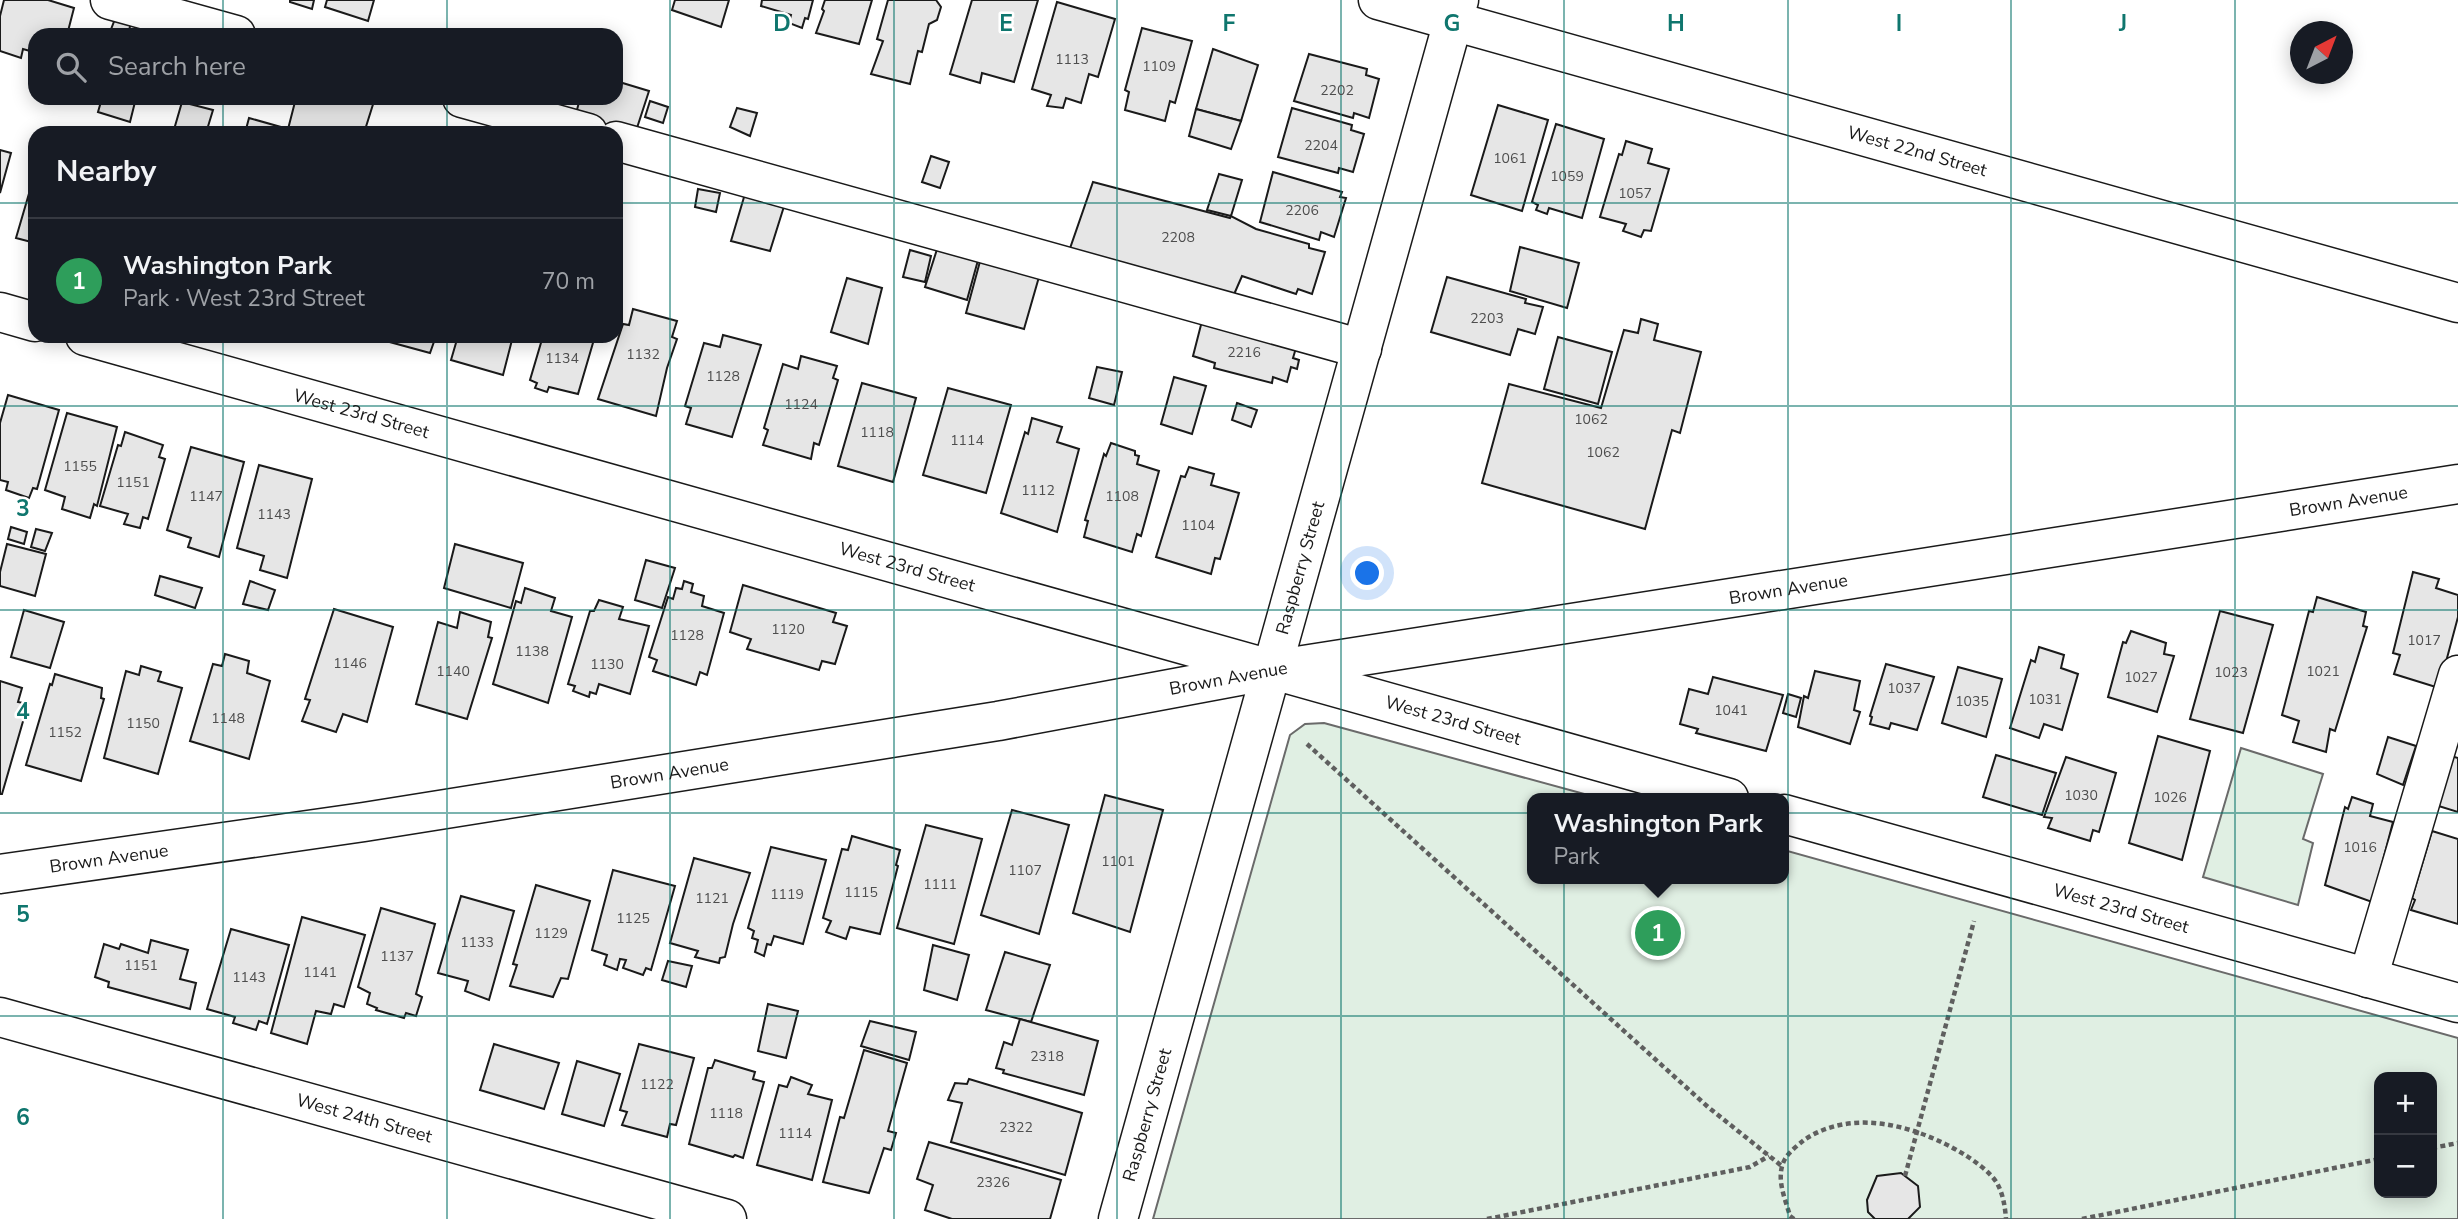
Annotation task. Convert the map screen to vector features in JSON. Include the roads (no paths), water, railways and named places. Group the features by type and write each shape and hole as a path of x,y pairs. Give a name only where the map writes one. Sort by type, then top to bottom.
{"street":[{"path":"110,0 211,28"},
{"name":"West 22nd Street","path":"1378,0 1457,10 2458,303"},
{"name":"Raspberry Street","path":"1118,1219 1457,10"},
{"path":"487,105 563,126"},
{"path":"623,143 1362,349"},
{"path":"0,312 28,320"},
{"name":"West 23rd Street","path":"110,343 1711,793"},
{"name":"Brown Avenue","path":"0,874 363,822 998,721 1272,670 2458,484"},
{"path":"2368,978 2458,675"},
{"name":"West 23rd Street","path":"1789,815 2458,1003"},
{"name":"West 24th Street","path":"0,1017 727,1219"}],"place":[{"name":"Washington Park","path":"1658,933"}]}
